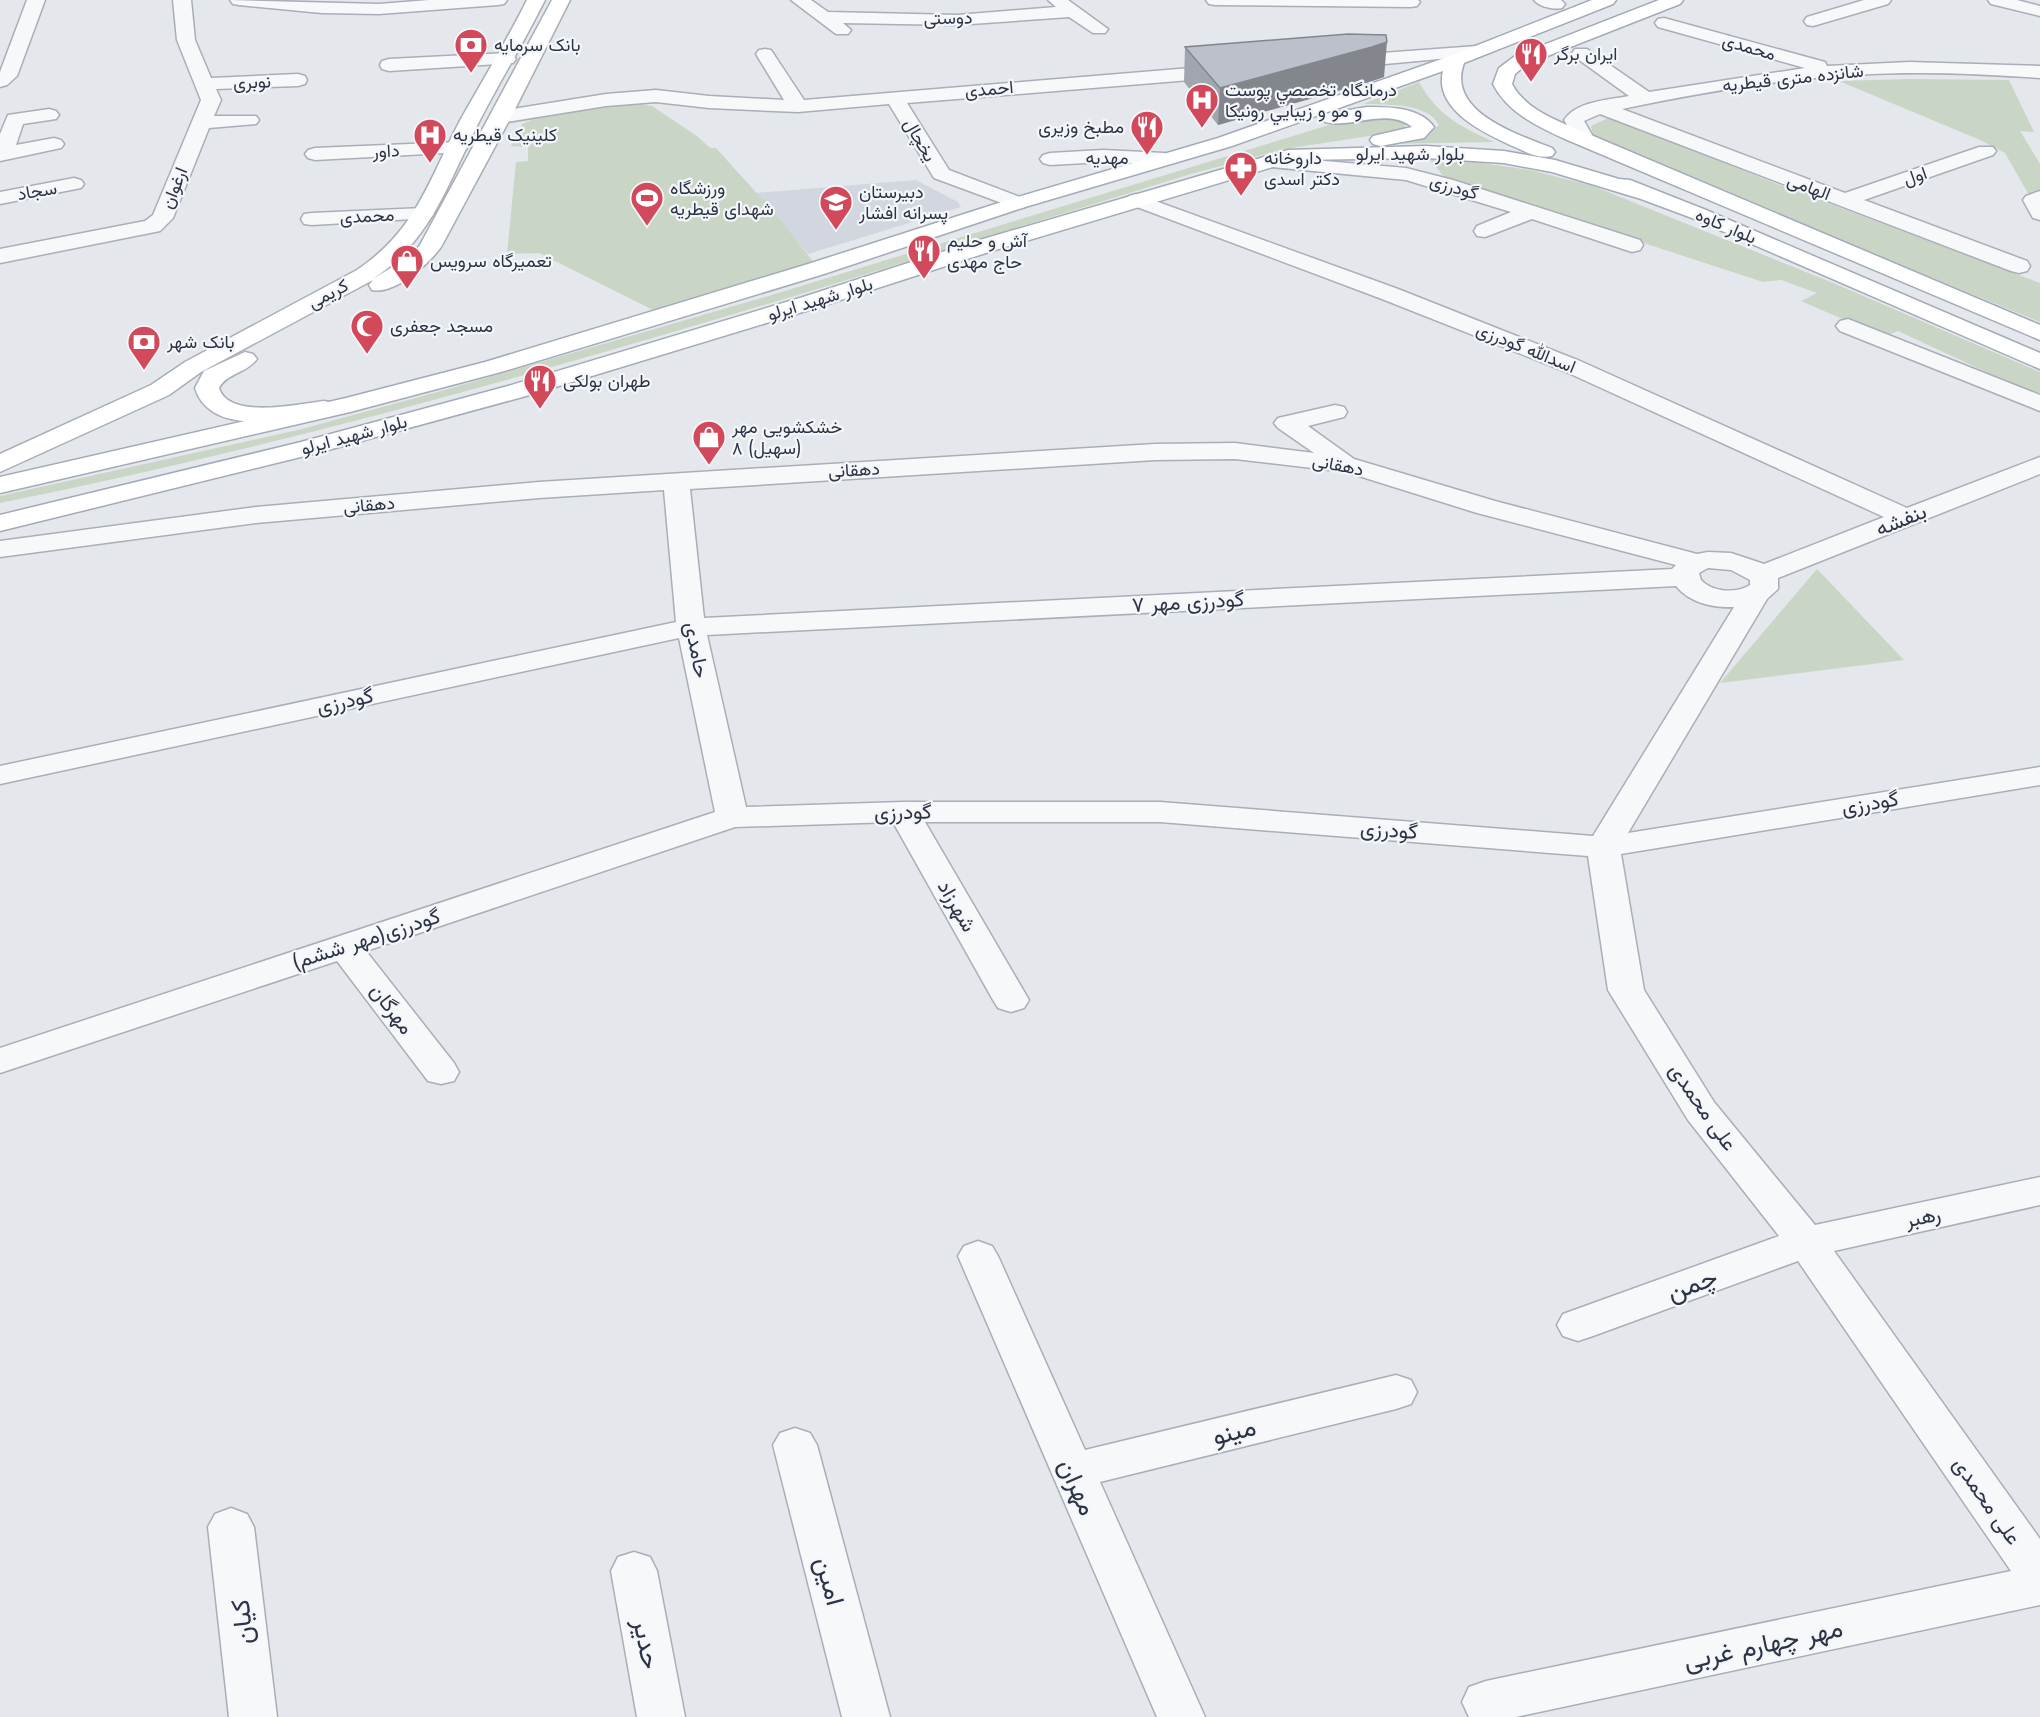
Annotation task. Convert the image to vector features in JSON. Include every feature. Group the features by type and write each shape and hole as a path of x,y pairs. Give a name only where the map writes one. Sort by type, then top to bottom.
{"main road":[{"name":"کریمی","path":"0,464 160,390 193,367 365,275 387,260 423,214 456,148 507,59 536,0"},
{"name":"کریمی","path":"350,405 267,414 244,414 221,408 211,400 207,388 213,376 388,280 421,259 440,231 561,0"},
{"name":"بلوار شهید ایرلو","path":"0,485 350,405 504,364 816,269 1018,202 1225,142 1456,60 1587,5 1607,0"},
{"name":"بلوار کاوه","path":"1674,0 1521,60 1507,68 1502,75 1502,84 1506,92 1524,110 1585,141 2040,333"},
{"name":"بلوار کاوه","path":"1456,60 1451,76 1454,95 1473,116 1515,140 2040,362"},
{"path":"1225,142 1264,136 1296,125 1352,116 1402,115 1418,121 1424,127 1417,134 1295,154"},
{"name":"بلوار شهید ایرلو","path":"0,523 308,448 517,391 1136,200 1295,154 1426,152 1504,157 1555,166 1644,193"}],"street":[{"path":"0,81 8,76 36,0"},
{"name":"ارغوان","path":"0,256 158,223 162,218 211,100 186,40 182,0"},
{"path":"239,0 322,8 379,9 498,0"},
{"path":"800,0 854,38"},
{"path":"1057,0 1099,29"},
{"path":"1215,0 1371,2 1411,10"},
{"path":"1813,21 1882,0"},
{"path":"1997,0 2040,11"},
{"name":"دوستی","path":"824,17 957,20 1073,11"},
{"name":"محمدی","path":"1664,22 1833,71"},
{"path":"1324,64 1477,51"},
{"path":"1581,53 1645,98"},
{"path":"765,54 798,106"},
{"path":"389,65 507,59"},
{"path":"270,81 285,62"},
{"name":"شانزده متری قیطریه","path":"1585,141 1574,120 1581,114 1600,107 1645,98 1833,71 1911,69 2040,72"},
{"name":"احمدی","path":"501,117 585,103 656,96 709,102 798,106 1244,70"},
{"name":"نوبری","path":"205,84 298,80"},
{"name":"یخچال","path":"894,97 941,174 1018,202"},
{"name":"الهامی","path":"1600,107 2019,266"},
{"path":"2,154 15,119 49,115"},
{"path":"201,123 249,120"},
{"path":"2,154 54,144"},
{"name":"داور","path":"315,154 456,148"},
{"name":"اول","path":"1844,200 1986,151"},
{"name":"مهدیه","path":"1050,159 1103,156 1164,159"},
{"name":"گودرزی","path":"1268,162 1406,174 1632,245"},
{"name":"سجاد","path":"0,198 74,184"},
{"name":"اسدالله گودرزی","path":"1136,200 1360,283 1572,366 1907,518"},
{"path":"1485,231 1530,212"},
{"name":"محمدی","path":"312,219 423,214"},
{"path":"1848,326 2040,404"},
{"path":"1335,412 1287,423 1349,465"},
{"name":"دهقانی","path":"0,549 256,515 538,490 1155,452 1235,451 1349,465 1691,570"},
{"name":"بنفشه","path":"1691,570 1695,590 1731,600 1907,518 2040,465"},
{"name":"حامدی","path":"676,482 691,627 732,817"},
{"name":"گودرزی مهر ۷","path":"691,627 1691,570 1707,560 1744,564 1757,586"},
{"path":"1603,847 1757,586"},
{"name":"گودرزی","path":"0,775 691,627"},
{"name":"گودرزی","path":"732,817 903,812 1160,812 1603,847 2040,776"},
{"name":"شهرزاد","path":"903,812 1011,1000"},
{"name":"گودرزی(مهر ششم)","path":"0,1061 732,817"},
{"name":"علی محمدی","path":"1603,847 1626,990 1701,1111 1806,1242 2040,1576"},
{"name":"مهرگان","path":"344,946 441,1072"},
{"name":"رهبر","path":"1806,1242 2040,1191"},
{"name":"چمن","path":"1578,1325 1806,1242"},
{"name":"مهران","path":"978,1256 1071,1471 1182,1717"},
{"name":"مینو","path":"1071,1471 1396,1392"},
{"name":"امین","path":"795,1445 866,1717"},
{"name":"کیان","path":"231,1527 253,1717"},
{"name":"حدیر","path":"634,1571 661,1717"},
{"name":"مهر چهارم غربی","path":"1486,1702 2040,1585"}],"shaded area":[{"name":"دبیرستان پسرانه افشار","path":"916,180 958,202 961,207 808,254 756,193"}],"green space":[{"path":"2009,80 2034,132 2020,131 2040,164 2040,195 2029,195 2005,153 1980,140 1839,81"},
{"path":"1419,82 1442,112 1471,131 1494,142 1384,144 1426,135 1439,125 1425,112 1416,109 1405,106 1363,104"},
{"name":"ورزشگاه شهدای قیطریه","path":"630,102 652,106 697,136 710,148 716,148 779,218 814,263 659,313 539,253 507,254 516,162 528,161 528,147 511,146 522,124 532,120"},
{"path":"1388,116 1407,122 1404,128 1395,132 1285,149 1191,174 748,310 451,395 151,471 0,503 0,496 302,429 441,391 765,297 1349,119"},
{"path":"1610,117 1772,182 2040,283 2040,322 1594,138 1591,126"},
{"path":"1430,160 1475,162 1530,170 1593,186 1838,285 2040,372 2040,397 1898,331 1884,337 1801,301 1817,293 1781,280 1763,282 1445,178"},
{"path":"1817,569 1904,660 1720,683"}],"building":[{"path":"1348,34 1386,35 1387,42 1220,88 1185,47"}],"place":[{"name":"بانک سرمایه","path":"471,74"},
{"name":"ایران برگر","path":"1531,83"},
{"name":"درمانگاه تخصصي پوست و مو و زيبايي رونيكا","path":"1202,129"},
{"name":"مطبخ وزیری","path":"1147,156"},
{"name":"کلینیک قیطریه","path":"430,164"},
{"name":"داروخانه دکتر اسدی","path":"1241,197"},
{"name":"ورزشگاه شهدای قیطریه","path":"647,227"},
{"name":"دبیرستان پسرانه افشار","path":"836,231"},
{"name":"آش و حلیم حاج مهدی","path":"924,280"},
{"name":"تعمیرگاه سرویس","path":"407,290"},
{"name":"مسجد جعفری","path":"367,355"},
{"name":"بانک شهر","path":"144,371"},
{"name":"طهران بولکی","path":"540,410"},
{"name":"خشکشویی مهر ۸ (سهیل)","path":"709,466"}]}
